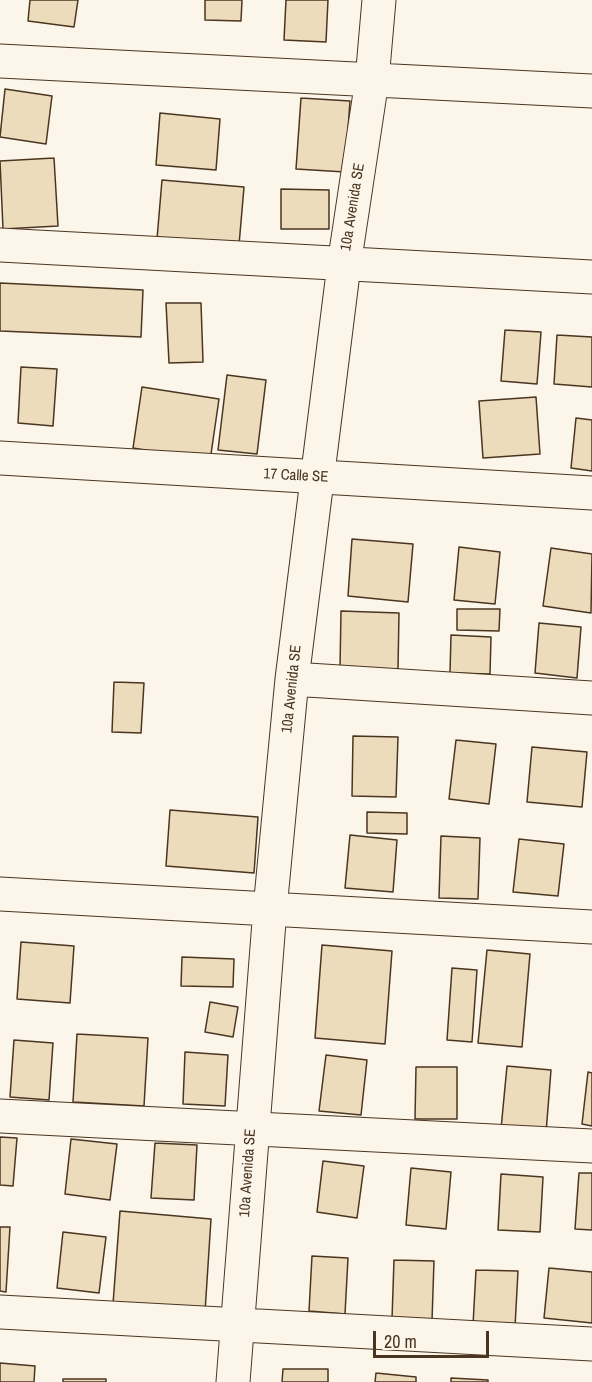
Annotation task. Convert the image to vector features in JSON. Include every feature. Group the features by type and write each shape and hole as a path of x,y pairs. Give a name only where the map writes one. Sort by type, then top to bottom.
{"street":[{"name":"10a Avenida SE","path":"233,1382 251,1129 292,679 344,265 372,80 379,0"},
{"path":"0,61 592,91"},
{"path":"0,245 592,277"},
{"name":"17 Calle SE","path":"0,458 592,493"},
{"path":"292,679 592,698"},
{"path":"0,894 592,927"},
{"path":"0,1116 592,1146"},
{"path":"0,1312 592,1344"}],"building":[{"path":"30,0 78,0 74,27 28,21"},
{"path":"205,0 242,0 241,21 205,20"},
{"path":"286,0 328,0 326,42 284,40"},
{"path":"5,89 52,96 46,144 0,137"},
{"path":"301,98 350,101 345,172 296,169"},
{"path":"160,113 220,119 216,170 156,165"},
{"path":"54,158 58,226 3,229 0,161"},
{"path":"162,180 244,187 239,245 157,239"},
{"path":"281,189 329,190 329,229 281,229"},
{"path":"0,283 143,290 141,337 0,331"},
{"path":"166,303 201,303 203,362 169,363"},
{"path":"505,330 541,332 537,384 501,381"},
{"path":"557,335 592,337 592,387 554,384"},
{"path":"21,367 57,369 53,426 18,423"},
{"path":"227,375 266,380 257,454 218,450"},
{"path":"142,387 219,399 210,461 133,448"},
{"path":"536,397 540,454 483,458 479,401"},
{"path":"576,418 592,420 592,471 571,468"},
{"path":"352,539 413,544 408,602 348,596"},
{"path":"459,547 500,552 495,604 454,600"},
{"path":"551,548 592,554 591,613 543,606"},
{"path":"457,609 500,609 499,631 457,630"},
{"path":"341,611 399,613 398,669 340,668"},
{"path":"539,623 581,627 577,678 535,673"},
{"path":"451,635 491,637 490,674 450,673"},
{"path":"114,682 144,683 141,733 112,732"},
{"path":"353,736 398,737 396,797 352,796"},
{"path":"456,740 496,744 489,804 449,799"},
{"path":"532,747 587,752 582,807 527,802"},
{"path":"170,810 258,817 254,873 166,866"},
{"path":"367,812 407,813 407,834 367,833"},
{"path":"350,835 397,840 393,892 345,888"},
{"path":"441,836 480,838 478,899 439,898"},
{"path":"519,839 564,844 558,896 513,892"},
{"path":"21,942 74,946 70,1003 17,999"},
{"path":"322,945 392,951 385,1044 315,1038"},
{"path":"487,950 530,954 522,1047 478,1043"},
{"path":"182,957 234,959 233,987 181,986"},
{"path":"452,968 477,970 472,1042 447,1040"},
{"path":"210,1002 238,1007 233,1037 205,1032"},
{"path":"77,1034 148,1038 144,1106 73,1102"},
{"path":"14,1040 53,1043 49,1100 10,1097"},
{"path":"185,1052 228,1055 225,1106 183,1104"},
{"path":"326,1055 367,1060 361,1115 319,1111"},
{"path":"507,1066 551,1070 546,1133 501,1129"},
{"path":"416,1067 457,1067 457,1119 415,1119"},
{"path":"588,1072 592,1073 592,1126 582,1124"},
{"path":"0,1137 17,1138 13,1186 0,1185"},
{"path":"71,1139 117,1144 110,1200 65,1194"},
{"path":"155,1143 197,1145 194,1200 151,1198"},
{"path":"323,1161 364,1166 357,1218 317,1212"},
{"path":"411,1168 451,1172 446,1229 406,1225"},
{"path":"579,1173 592,1173 592,1230 575,1229"},
{"path":"501,1174 543,1177 540,1232 498,1230"},
{"path":"120,1211 211,1219 205,1312 113,1304"},
{"path":"0,1227 10,1227 6,1292 0,1291"},
{"path":"63,1232 106,1237 99,1293 57,1288"},
{"path":"312,1256 348,1258 345,1314 309,1311"},
{"path":"394,1260 434,1261 432,1321 392,1319"},
{"path":"549,1268 592,1272 592,1323 544,1318"},
{"path":"476,1270 518,1271 515,1327 473,1325"},
{"path":"0,1363 35,1366 34,1382 0,1382"},
{"path":"283,1369 328,1369 328,1382 282,1382"},
{"path":"376,1373 416,1377 416,1382 375,1382"},
{"path":"451,1378 488,1380 488,1382 451,1382"},
{"path":"63,1379 106,1379 106,1382 63,1382"}]}
